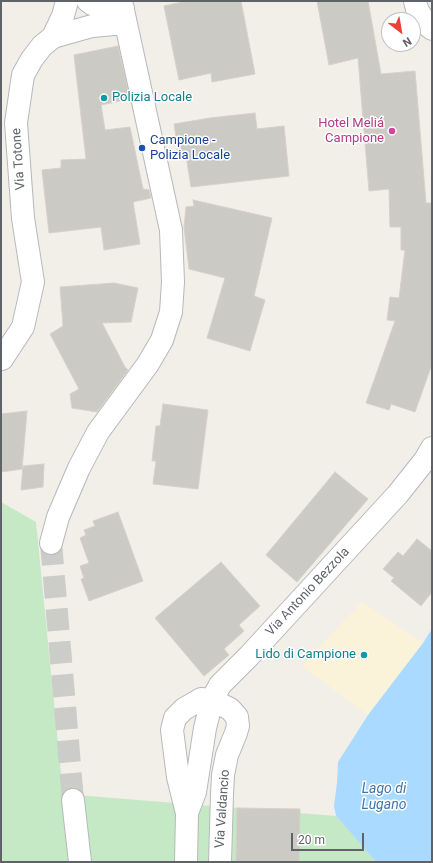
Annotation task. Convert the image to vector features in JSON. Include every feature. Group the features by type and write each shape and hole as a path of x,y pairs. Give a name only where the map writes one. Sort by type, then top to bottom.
{"street":[{"path":"53,37 63,16 67,1"},
{"path":"51,542 58,517 79,468 98,432 148,364 162,340 171,312 173,282 171,230 123,10 106,9 88,1"},
{"path":"415,1 417,9 425,23 432,29"},
{"name":"Via Totone","path":"2,359 23,327 33,282 23,218 16,123 23,75 42,46 53,37 92,26 123,10"},
{"name":"Via Antonio Bezzola","path":"186,862 187,813 195,792 205,728 212,700 220,685 249,656 398,494 425,460 432,448"},
{"path":"187,813 178,777 172,730 175,718 184,709 200,699 212,700"},
{"name":"Via Valdancio","path":"212,700 230,708 237,717 238,726 227,755 223,775 220,862"},
{"path":"73,800 80,862"}],"green space":[{"path":"1,502 36,522 63,794 336,816 376,862 1,862"}],"sand":[{"name":"Lido di Campione","path":"362,602 423,643 368,715 302,666"}],"water":[{"name":"Lago di Lugano","path":"432,629 432,862 376,862 336,816 334,806 338,762 368,715"}],"building":[{"path":"187,1 241,1 255,74 212,82 211,73 179,80 164,6"},
{"path":"317,1 368,1 381,74 415,71 426,203 432,203 432,364 415,412 391,404 389,410 366,403 395,321 387,320 390,297 399,298 405,250 401,250 401,227 390,227 389,189 369,191 358,58 329,65"},
{"path":"118,46 130,99 101,105 105,130 130,127 143,189 149,190 151,198 133,202 140,244 104,250 101,227 49,233 42,170 61,168 61,160 86,159 74,55"},
{"path":"255,113 257,129 284,126 289,176 191,187 186,156 179,157 174,124"},
{"path":"193,200 272,218 254,296 265,300 250,351 207,338 225,278 189,269 184,227 186,207 194,206"},
{"path":"114,283 138,288 131,322 102,323 128,370 97,412 72,408 70,394 79,389 50,334 63,326 60,287"},
{"path":"163,404 208,410 198,489 153,484 156,461 152,461 156,426 160,426"},
{"path":"27,411 22,469 1,472 1,414"},
{"path":"44,464 43,487 21,490 23,466"},
{"path":"335,472 368,499 297,582 266,555"},
{"path":"118,512 143,581 89,601 81,579 84,578 80,566 89,563 80,538 86,535 84,530 95,526 93,521"},
{"path":"417,539 432,551 432,592 421,606 391,581 394,578 383,569 398,552 403,556"},
{"path":"221,562 260,606 239,625 244,631 224,649 229,655 204,676 155,618"},
{"path":"237,808 300,809 299,862 236,862"}],"tunnel":[{"path":"51,543 73,800"}],"place":[{"name":"Polizia Locale","path":"104,98"},
{"name":"Hotel Meliá Campione","path":"392,131"},
{"name":"Campione - Polizia Locale","path":"142,148"},
{"name":"Lido di Campione","path":"364,655"}]}
